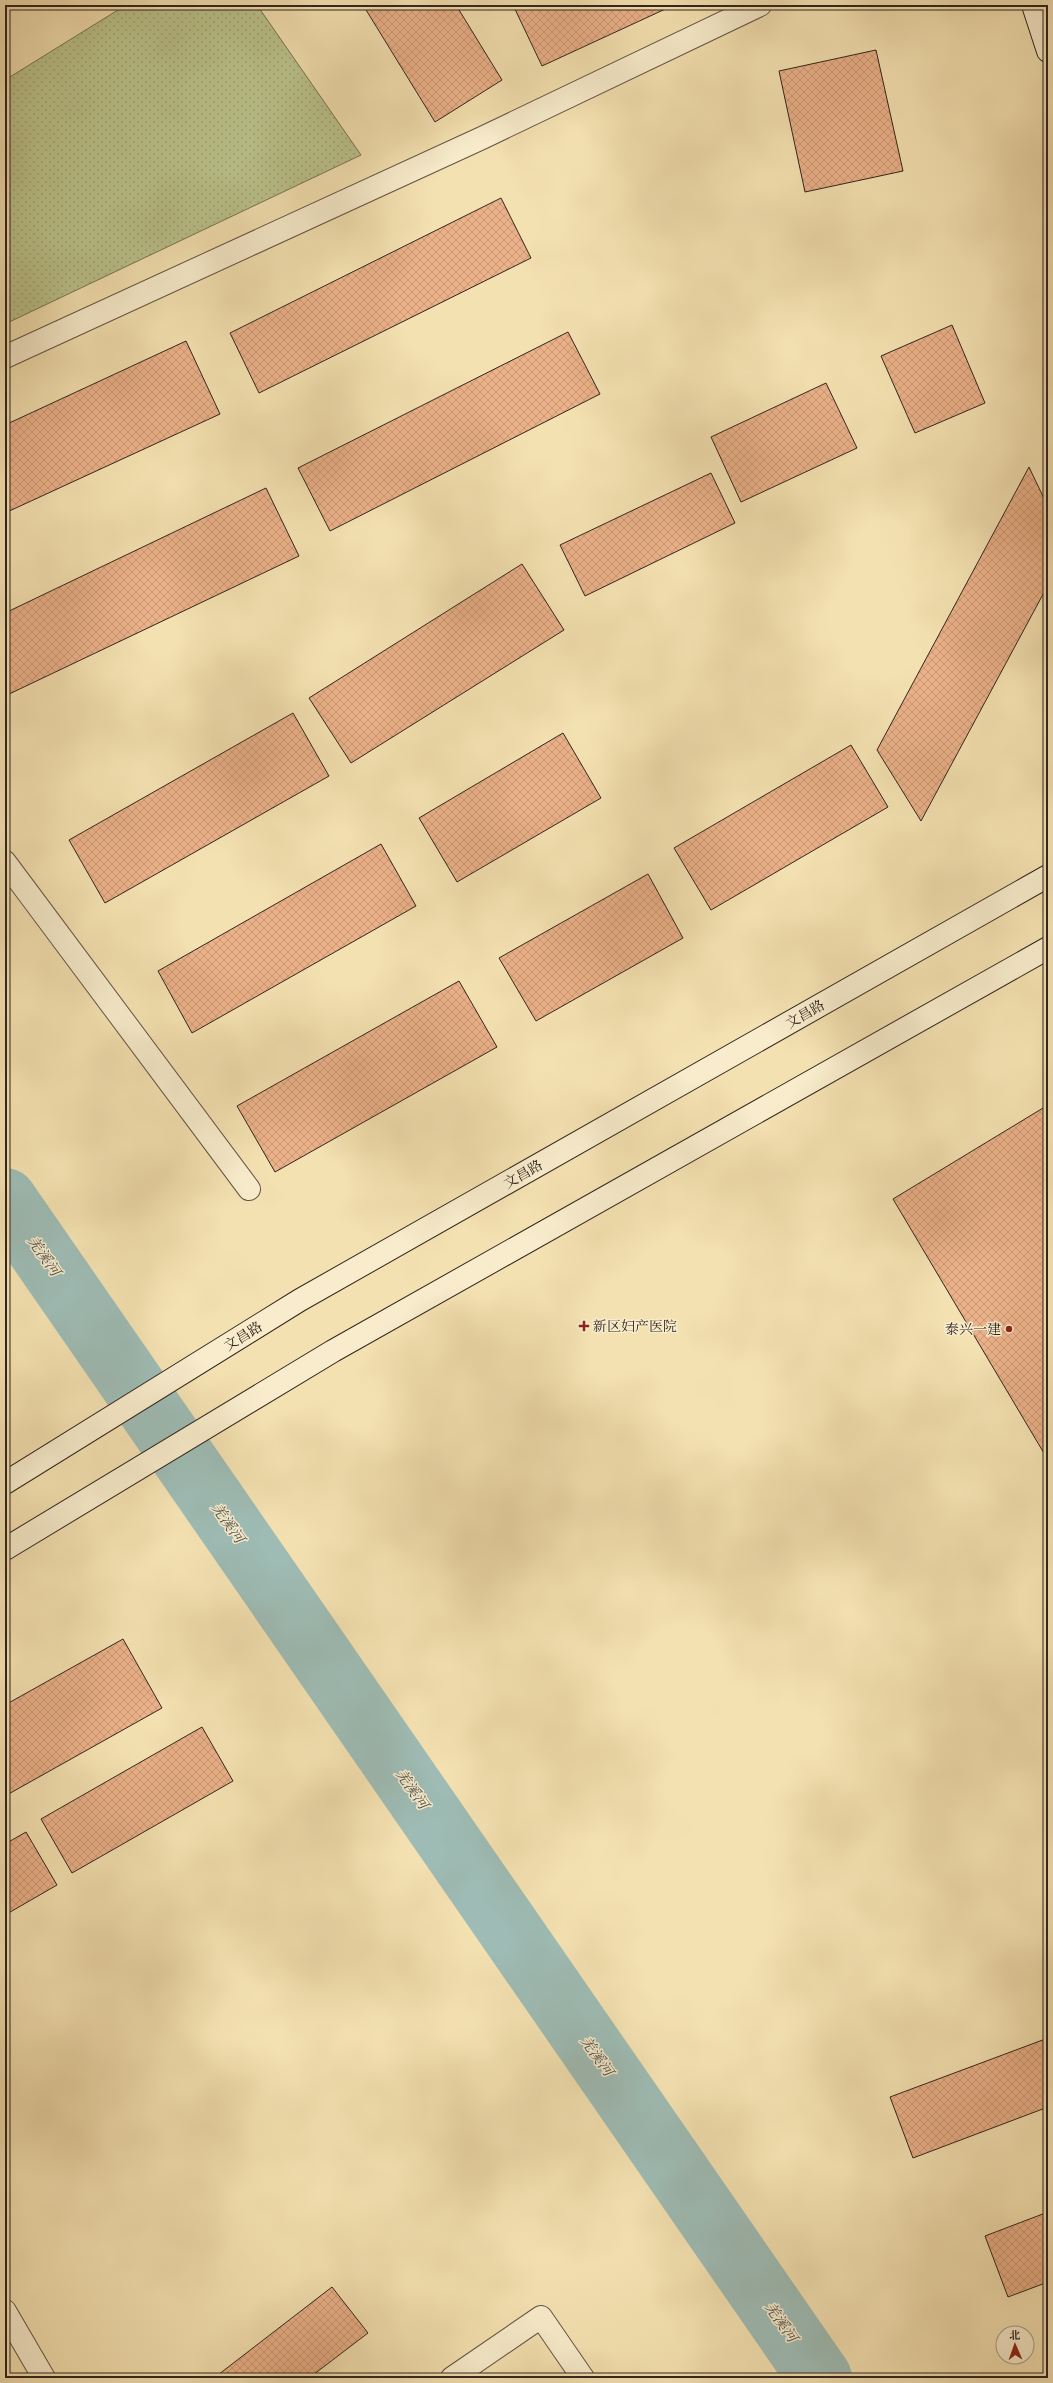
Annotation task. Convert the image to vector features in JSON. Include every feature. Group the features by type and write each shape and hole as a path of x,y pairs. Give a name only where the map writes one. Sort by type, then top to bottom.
{"main road":[{"path":"5,357 475,141 760,5"},
{"path":"1033,5 1048,51"},
{"path":"5,862 249,1189"},
{"name":"文昌路","path":"5,1483 300,1300 1048,876"},
{"path":"5,1549 334,1351 1048,948"},
{"path":"5,2311 44,2378"},
{"path":"452,2378 541,2316 583,2378"}],"green space":[{"path":"126,5 257,5 361,155 5,324 5,80"}],"building":[{"path":"363,5 456,5 502,80 435,122"},
{"path":"513,5 674,5 542,66"},
{"path":"876,50 903,171 805,192 779,71"},
{"path":"501,198 531,258 259,393 230,333"},
{"path":"952,325 985,403 915,433 881,356"},
{"path":"568,332 600,394 330,531 298,468"},
{"path":"186,341 220,414 5,513 5,425"},
{"path":"826,383 857,448 741,502 711,437"},
{"path":"1029,467 1048,507 1048,585 921,821 877,750"},
{"path":"711,473 735,523 585,596 560,545"},
{"path":"266,488 299,556 5,696 5,613"},
{"path":"522,564 564,630 351,763 309,698"},
{"path":"293,713 329,776 105,903 69,840"},
{"path":"563,733 601,798 457,882 419,818"},
{"path":"851,745 888,807 711,910 674,848"},
{"path":"381,844 416,906 192,1033 158,971"},
{"path":"648,874 683,938 536,1021 499,958"},
{"path":"459,981 497,1047 275,1172 237,1106"},
{"name":"泰兴一建","path":"1048,1105 1048,1460 893,1199"},
{"path":"123,1639 162,1708 5,1796 5,1705"},
{"path":"202,1727 233,1781 72,1873 41,1819"},
{"path":"26,1832 57,1885 5,1915 5,1844"},
{"path":"1048,2038 1048,2107 913,2158 890,2097"},
{"path":"1048,2212 1048,2282 1008,2297 985,2236"},
{"path":"332,2287 368,2333 309,2378 214,2378"}],"waterway":[{"name":"羌溪河","path":"5,1200 820,2378"}],"place":[{"name":"新区妇产医院","path":"584,1326"},
{"name":"泰兴一建","path":"1009,1329"}]}
